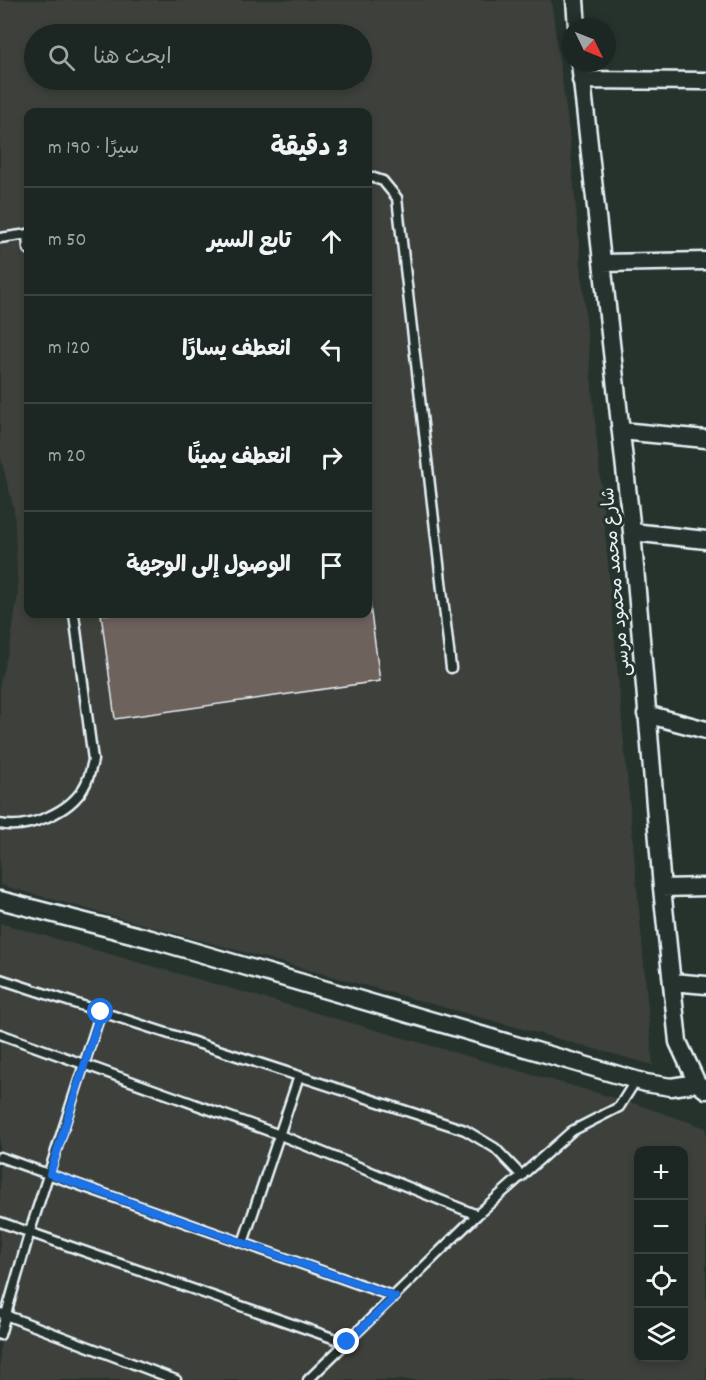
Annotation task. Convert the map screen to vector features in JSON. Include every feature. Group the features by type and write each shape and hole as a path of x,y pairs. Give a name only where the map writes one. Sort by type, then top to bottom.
{"street":[{"path":"575,0 576,18"},
{"name":"شارع محمد محمود مرسى","path":"581,72 632,532 646,714 678,1042 702,1087"},
{"path":"594,72 706,81"},
{"path":"602,263 706,261"},
{"path":"621,431 706,439"},
{"path":"632,532 706,540"},
{"path":"646,714 706,730"},
{"path":"662,888 706,887"},
{"path":"0,900 151,939 636,1080 671,1087 702,1087"},
{"path":"672,982 706,985"}],"lane":[{"path":"372,177 383,181 397,198 451,668"},
{"path":"0,238 24,235"},
{"path":"0,824 33,822 57,812 72,803 84,789 90,774 93,760 75,618"},
{"path":"0,979 465,1130 495,1148 522,1176"},
{"path":"0,1335 2,1314 50,1174 101,1012"},
{"path":"0,1034 280,1135 477,1215"},
{"path":"243,1243 299,1076"},
{"path":"308,1380 477,1215 572,1131 619,1107 636,1080"},
{"path":"0,1157 395,1297"},
{"path":"0,1222 347,1342"},
{"path":"2,1314 176,1380"}],"shaded area":[{"path":"0,0 551,0 569,131 653,1065 0,885 0,682 11,641 18,594 14,509 0,455"},
{"path":"0,923 636,1104 706,1128 706,1380 0,1380"}],"building":[{"path":"102,618 372,618 380,681 115,719"}],"route":[{"path":"101,1012 50,1174 395,1297 347,1342"}]}
